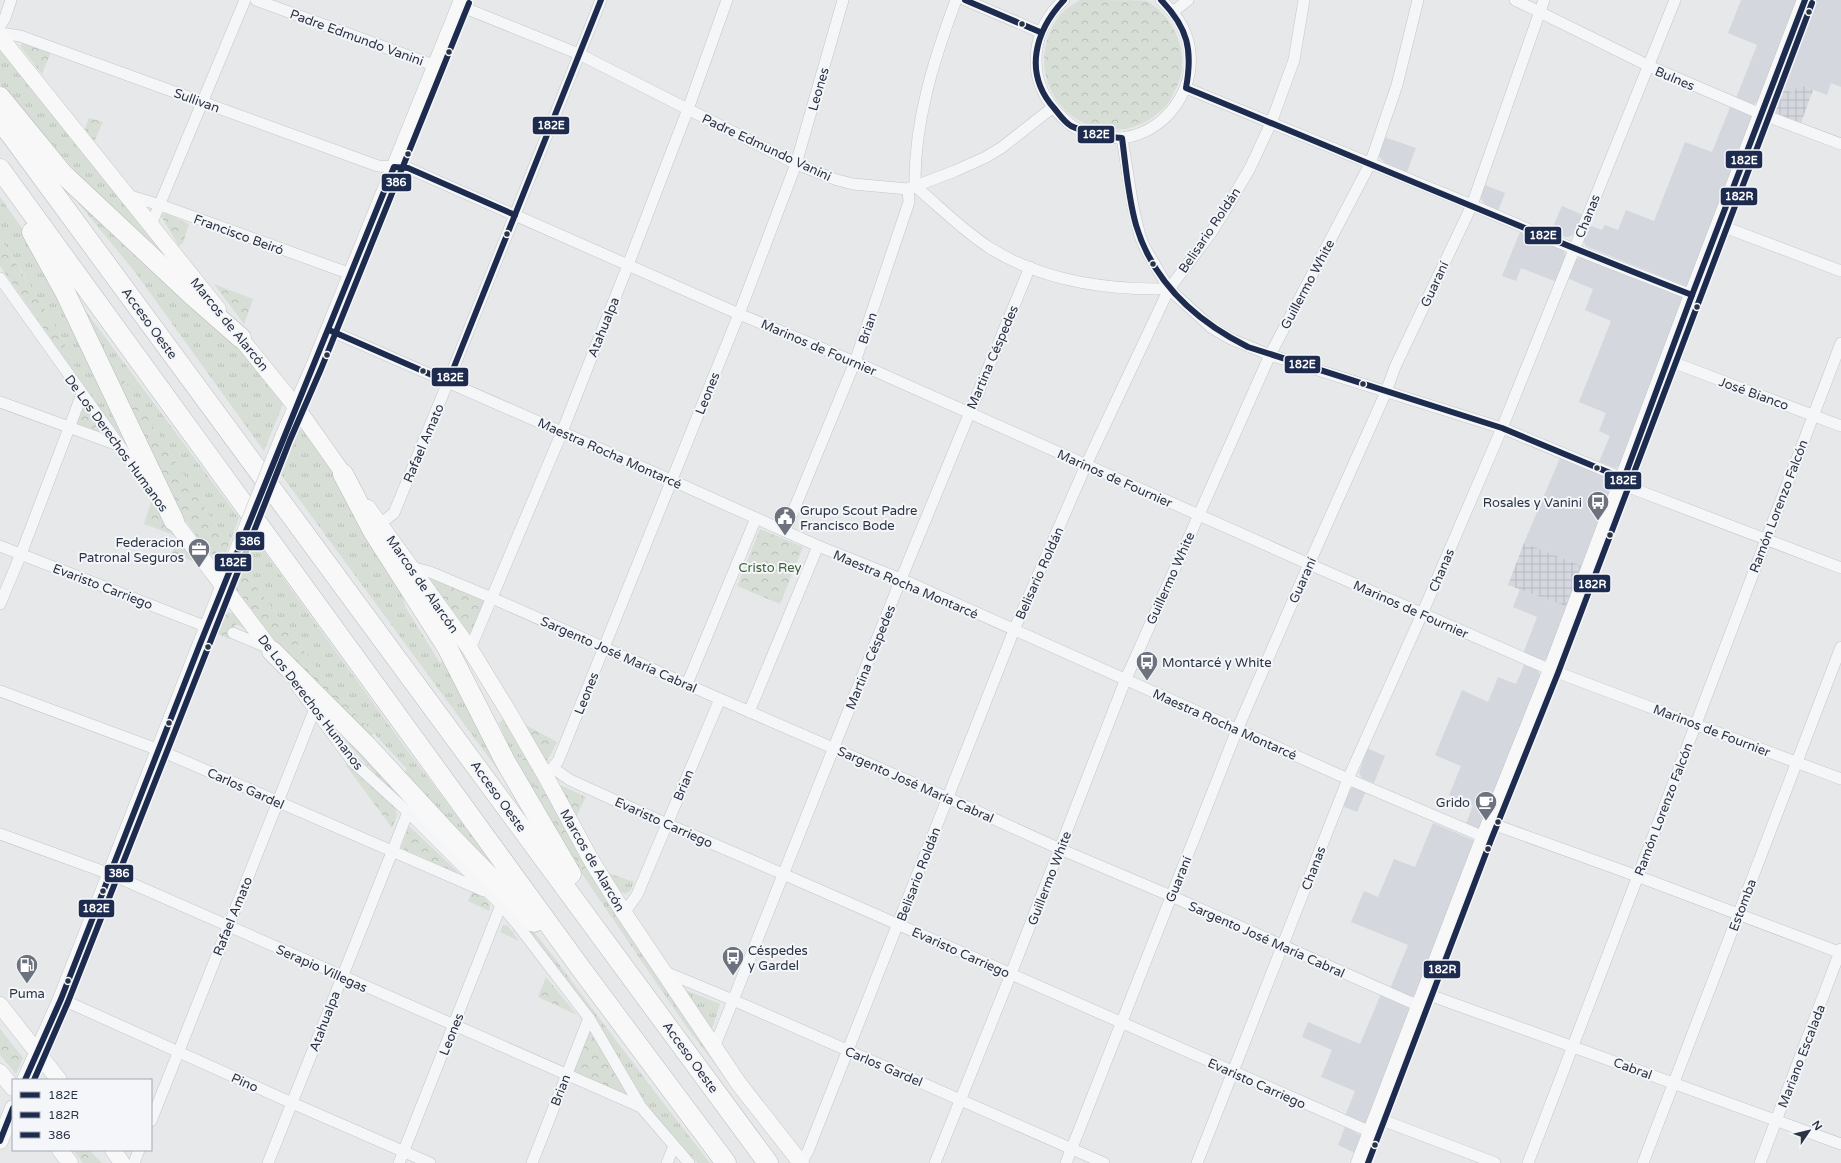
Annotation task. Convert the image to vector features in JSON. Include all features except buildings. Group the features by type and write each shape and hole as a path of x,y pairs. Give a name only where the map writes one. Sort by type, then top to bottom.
{"highway":[{"path":"0,97 63,174 192,295 241,338"},
{"name":"Acceso Oeste","path":"0,120 610,946 768,1163"},
{"path":"0,169 582,970 726,1163"},
{"path":"0,177 65,292 174,521"},
{"path":"343,474 373,531 447,647 509,768 569,870 610,946"},
{"path":"270,650 367,746 451,837 582,970"}],"street":[{"path":"0,26 11,0"},
{"path":"151,225 245,0"},
{"name":"Padre Edmundo Vanini","path":"256,0 436,66"},
{"name":"Rafael Amato","path":"380,524 394,513 601,0"},
{"name":"Atahualpa","path":"470,649 562,432 688,109 727,0"},
{"name":"Leones","path":"549,772 558,761 739,314 796,164 843,0"},
{"name":"Brian","path":"785,531 855,362 909,202 921,119 937,58 956,0"},
{"path":"966,0 1040,32"},
{"path":"1064,0 1049,16 1040,32 1035,60 1039,85 1052,108 1071,126 1096,136 1122,138 1143,132 1161,122 1176,107 1186,88 1190,68 1190,48 1184,29 1173,12 1161,0"},
{"path":"1173,12 1188,0"},
{"name":"Belisario Roldán","path":"801,1163 808,1151 848,1051 1014,630 1086,465 1169,289 1211,233 1229,204 1250,168 1271,123 1294,60 1304,0"},
{"name":"Guillermo White","path":"935,1163 1011,974 1125,680 1270,355 1370,164 1397,85 1418,0"},
{"name":"Bulnes","path":"1515,0 1649,66 1761,114 1841,144"},
{"name":"Guaraní","path":"1066,1163 1237,730 1308,564 1386,392 1395,367 1472,205 1544,0"},
{"name":"Chanas","path":"1197,1163 1348,779 1422,614 1502,428 1675,0"},
{"path":"1359,1163 1421,999 1551,670 1667,360 1806,0"},
{"path":"25,1079 61,999 207,626 461,3"},
{"name":"Padre Edmundo Vanini","path":"461,3 579,54 796,164 837,180 867,186 912,187"},
{"name":"Sullivan","path":"0,33 20,36 378,166 394,167"},
{"name":"Marcos de Alarcón","path":"0,37 297,408 470,649 549,772 591,860 624,913 739,1084 801,1163"},
{"path":"1186,88 1472,205 1574,249 1692,295"},
{"path":"912,187 955,171 986,157 1019,135 1052,108"},
{"path":"1122,138 1138,230 1153,264 1169,289 1212,328 1231,339 1270,355 1502,428 1615,475 1634,489 1841,568"},
{"name":"Marinos de Fournier","path":"394,167 408,168 739,314 855,362 1308,564 1551,670 1841,779"},
{"path":"912,187 963,228 991,248 1030,268 1064,279 1097,284 1133,289 1169,289"},
{"name":"Francisco Beiró","path":"127,194 351,274"},
{"path":"1719,225 1841,271"},
{"name":"Martina Céspedes","path":"714,1048 968,413 1030,268"},
{"name":"De Los Derechos Humanos","path":"0,278 118,445 353,762 408,812 489,893 517,924 589,1018 641,1107 689,1163"},
{"name":"Maestra Rocha Montarcé","path":"328,330 818,546 901,579 1348,779 1487,830 1637,876 1739,915 1841,951"},
{"name":"Ramón Lorenzo Falcón","path":"1528,1163 1637,876 1697,725 1765,539 1841,343"},
{"name":"José Bianco","path":"1667,360 1841,426"},
{"path":"0,604 21,554 82,394"},
{"path":"0,402 118,445"},
{"path":"687,684 756,518"},
{"name":"Evaristo Carriego","path":"0,546 207,626"},
{"path":"749,712 818,546"},
{"name":"Sargento José María Cabral","path":"411,567 430,572 605,647 749,712 1283,946 1421,999"},
{"path":"233,633 270,650"},
{"name":"Estomba","path":"1643,1163 1841,647"},
{"name":"Carlos Gardel","path":"0,691 159,750 489,893"},
{"name":"Brian","path":"624,913 637,895 720,699"},
{"name":"Rafael Amato","path":"152,1118 314,711"},
{"name":"Evaristo Carriego","path":"549,772 784,874 1233,1073 1374,1125 1495,1163"},
{"name":"Atahualpa","path":"268,1163 408,812"},
{"name":"Serapio Villegas","path":"0,834 110,874 228,925 341,977 641,1107"},
{"name":"Leones","path":"399,1163 454,1026 500,905"},
{"name":"Mariano Escalada","path":"1760,1163 1841,951"},
{"name":"Carlos Gardel","path":"663,971 733,1000 1104,1163"},
{"name":"Pino","path":"61,999 178,1053 430,1163"},
{"name":"Cabral","path":"1421,999 1573,1046 1841,1144"},
{"path":"0,1005 59,1079"},
{"name":"Brian","path":"532,1163 589,1018"},
{"path":"0,1072 12,1087"},
{"path":"0,1141 12,1111"},
{"path":"667,1163 674,1146"},
{"path":"61,1151 70,1163"},
{"path":"113,1151 122,1163"},
{"path":"134,1163 139,1151"}],"shaded area":[{"path":"1741,0 1800,0 1762,98 1753,105 1736,98 1757,45 1728,33"},
{"path":"1809,0 1841,0 1841,87 1831,83 1827,95 1798,84 1794,93 1775,86"},
{"path":"1798,84 1813,90 1801,123 1770,110 1775,86 1794,93"},
{"path":"1731,105 1750,112 1752,121 1691,282 1686,286 1683,285 1586,246 1583,240 1589,225 1602,230 1605,225 1618,230 1626,210 1654,221 1685,142 1712,152"},
{"path":"1384,137 1416,148 1407,172 1385,163 1380,158 1379,155"},
{"path":"1485,185 1505,193 1498,211 1486,206 1481,199"},
{"path":"1562,206 1583,215 1576,232 1569,237 1565,237 1551,231"},
{"path":"1520,232 1564,251 1566,258 1557,282 1521,268 1516,281 1502,276"},
{"path":"1581,257 1681,294 1684,299 1620,465 1616,468 1599,462 1610,436 1599,431 1606,413 1579,402 1611,321 1585,310 1593,289 1567,278 1574,261"},
{"path":"1560,458 1613,479 1615,483 1582,566 1524,543"},
{"path":"1524,543 1582,566 1568,607 1508,585"},
{"path":"1520,589 1568,607 1548,659 1540,661 1523,654 1537,617 1513,607"},
{"path":"1525,663 1535,667 1541,676 1480,828 1476,828 1466,824 1473,805 1449,795 1461,766 1435,755 1462,690 1488,702 1498,677 1516,684"},
{"path":"1367,748 1385,756 1374,783 1362,778 1359,773"},
{"path":"1356,787 1366,791 1357,812 1342,806 1347,792"},
{"path":"1433,823 1473,840 1476,845 1416,995 1411,997 1390,989 1408,945 1351,922 1364,891 1378,897 1394,859 1415,867"},
{"path":"1381,994 1406,1005 1411,1012 1367,1122 1364,1124 1345,1116 1355,1091 1321,1077 1332,1050 1302,1037 1308,1022 1360,1044"},
{"path":"1345,1127 1360,1135 1362,1138 1357,1154 1338,1145"}],"green space":[{"path":"1080,0 1147,1 1159,10 1171,24 1179,42 1181,51 1182,70 1180,79 1168,104 1147,121 1127,129 1106,129 1087,124 1070,114 1057,100 1048,83 1044,63 1047,41 1056,20 1065,10"},
{"path":"24,42 51,52 42,74 20,46"},
{"path":"0,43 201,292 85,182 0,84"},
{"path":"89,118 103,122 94,142 85,129"},
{"path":"57,177 229,336 273,389 283,404 264,451 135,272"},
{"path":"0,197 31,241 150,476 126,446 73,370 75,367 24,275 0,238"},
{"path":"165,213 189,224 183,243 179,246 161,216"},
{"path":"0,238 59,332 75,367 73,370 0,266"},
{"path":"214,284 253,299 244,324"},
{"path":"76,298 239,518 230,542 221,534 119,372 116,391"},
{"path":"119,372 221,534 230,542 226,553 218,555 210,554 179,512 116,391"},
{"path":"82,400 109,439 73,425"},
{"path":"292,427 302,430 323,455 408,595 403,599 406,608 440,663 444,661 514,792 277,469"},
{"path":"151,502 177,536 144,524"},
{"name":"Cristo Rey","path":"760,529 803,547 780,604 737,586"},
{"path":"252,535 407,750 503,877 402,777 407,769 331,687 241,567"},
{"path":"177,536 197,563 172,553"},
{"path":"241,567 331,687 373,733 370,737 278,645 232,584"},
{"path":"428,576 487,601 470,639"},
{"path":"229,612 235,614 251,632 236,624 229,639 214,632 220,619"},
{"path":"504,718 543,801 583,871 617,918 636,940 730,1084 688,1029 550,827 523,782 499,723"},
{"path":"504,718 636,940 600,896 569,849 543,801"},
{"path":"522,723 557,742 546,763"},
{"path":"349,742 395,782 514,907 550,952 710,1163 698,1163 645,1105 592,1016 559,969 518,917 439,833 376,775 348,744"},
{"path":"345,764 351,764 395,807 397,816 392,828"},
{"path":"558,784 586,797 575,819"},
{"path":"409,826 460,874 401,848"},
{"path":"608,873 634,882 630,891 625,894 620,891"},
{"path":"473,891 485,898 490,905 489,911 468,901"},
{"path":"503,925 508,926 519,941 500,932"},
{"path":"546,977 577,1015 538,997"},
{"path":"683,989 720,1004 710,1035"},
{"path":"0,1029 23,1058 16,1074 0,1055"},
{"path":"591,1029 629,1096 573,1071"},
{"path":"74,1151 90,1151 102,1163 83,1163"}],"transit line":[{"name":"182E","path":"329,330 448,382 601,0"},
{"name":"182E","path":"965,0 1040,32"},
{"name":"182E","path":"1064,0 1054,12 1040,39 1036,52 1038,81 1044,95 1068,124 1077,129 1090,133 1122,138 1131,204 1136,225 1144,246 1153,264 1165,282 1194,312 1229,337 1248,347 1502,428 1615,475 1623,481 1692,295 1805,0"},
{"name":"182E","path":"1161,0 1177,20 1183,30 1186,40 1189,62 1186,88 1502,219 1692,295"},
{"name":"386","path":"34,1079 68,1002 290,440 321,369 469,3"},
{"name":"182R","path":"1368,1163 1491,840 1558,673 1812,3"},
{"name":"182E","path":"25,1079 61,999 200,644 394,167 408,168 515,215"},
{"name":"182E","path":"0,1141 12,1111"}],"place":[{"name":"Rosales y Vanini","path":"1598,522"},
{"name":"Grupo Scout Padre Francisco Bode","path":"785,536"},
{"name":"Federacion Patronal Seguros","path":"199,568"},
{"name":"Montarcé y White","path":"1147,682"},
{"name":"Grido","path":"1486,822"},
{"name":"Céspedes y Gardel","path":"733,976"},
{"name":"Puma","path":"27,984"}]}
